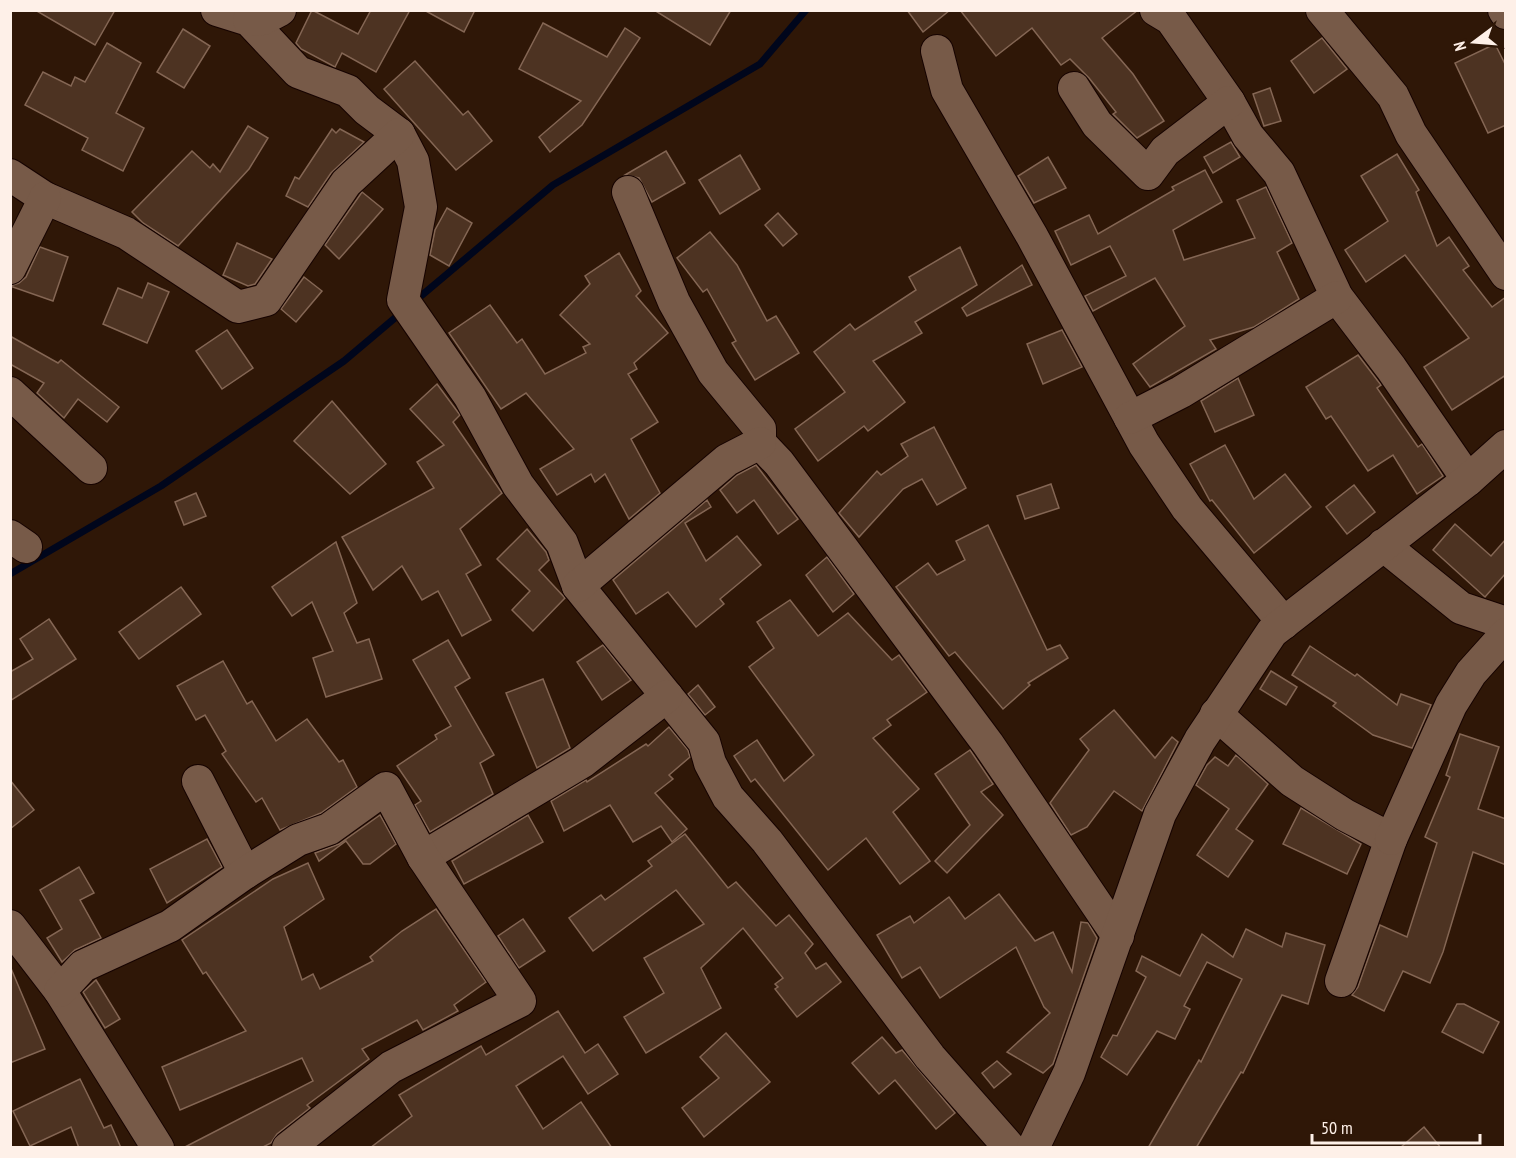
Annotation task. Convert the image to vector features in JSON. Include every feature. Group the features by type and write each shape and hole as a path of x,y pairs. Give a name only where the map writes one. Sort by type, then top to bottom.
{"street":[{"path":"217,10 249,20 263,19 280,10"},
{"path":"1156,10 1172,19 1248,136 1279,173 1337,297 1391,368 1468,480"},
{"path":"1322,10 1394,96 1411,134 1506,274"},
{"path":"249,20 298,72 348,91 367,110 399,134 413,161 421,207 403,300 470,397 518,485 562,543 578,586 704,742 710,763 728,797 767,841 930,1057 1010,1148"},
{"path":"937,51 947,90 1032,236 1144,444 1187,507 1284,623"},
{"path":"1074,88 1097,124 1148,174 1165,151 1228,102"},
{"path":"10,175 45,198 126,233 238,307 266,300 346,183 399,134"},
{"path":"627,192 674,302 713,372 760,429 760,443 779,463 988,744 1118,936"},
{"path":"10,268 45,198"},
{"path":"1130,418 1180,392 1337,297"},
{"path":"10,393 92,468"},
{"path":"578,586 727,460 760,443"},
{"path":"1033,1148 1069,1073 1160,814 1216,714 1272,632 1468,480 1506,446"},
{"path":"1383,545 1461,609 1506,623"},
{"path":"1341,981 1391,839 1451,705 1471,673 1506,634"},
{"path":"423,856 582,762 667,696"},
{"path":"1216,714 1292,781 1345,816 1391,839"},
{"path":"198,781 245,873"},
{"path":"60,991 83,966 170,926 245,873 298,840 329,829 386,788 423,856 520,1001 391,1067 288,1148"},
{"path":"10,926 20,957 60,991 158,1148"}],"building":[{"path":"35,10 115,10 95,45"},
{"path":"312,10 358,34 371,10 410,10 376,72 342,53 335,67 301,49 296,43"},
{"path":"424,10 475,10 464,32"},
{"path":"654,10 731,10 710,45"},
{"path":"907,10 950,10 923,32"},
{"path":"960,10 1138,10 1102,38 1133,74 1164,121 1137,138 1113,114 1116,112 1089,78 1070,59 1061,65 1032,28 996,56"},
{"path":"543,23 607,57 625,28 640,38 582,125 550,152 539,137 581,101 519,69"},
{"path":"183,29 210,46 184,88 157,72"},
{"path":"1322,38 1347,69 1314,93 1291,61"},
{"path":"107,43 141,63 116,113 144,128 123,171 82,150 88,138 25,105 43,72 71,86 75,77 85,82"},
{"path":"1495,44 1506,66 1506,125 1488,133 1455,63"},
{"path":"415,61 463,115 468,111 492,141 456,170 384,89"},
{"path":"1270,88 1281,121 1264,126 1253,94"},
{"path":"248,126 268,138 249,169 178,246 143,223 132,212 192,151 210,168 213,164 220,172"},
{"path":"332,129 336,133 340,129 364,142 331,173 308,207 286,196 295,177 299,179"},
{"path":"1231,142 1240,157 1213,173 1204,157"},
{"path":"666,151 685,183 652,202 639,178 625,175"},
{"path":"1397,154 1419,190 1416,192 1437,246 1449,237 1469,266 1463,270 1492,307 1506,297 1506,375 1452,410 1424,367 1469,338 1405,255 1366,282 1345,250 1388,221 1361,176"},
{"path":"740,155 760,189 720,214 699,180"},
{"path":"1048,157 1066,188 1034,203 1018,176"},
{"path":"1205,170 1222,202 1173,230 1184,260 1255,238 1237,200 1266,187 1292,243 1277,252 1299,299 1254,327 1210,340 1216,349 1150,387 1133,364 1185,326 1155,278 1093,311 1085,296 1126,276 1110,246 1071,265 1055,231 1089,215 1098,234 1174,190 1172,187"},
{"path":"362,192 383,209 339,259 325,245"},
{"path":"447,208 472,223 449,266 430,255 435,230"},
{"path":"778,213 797,234 783,246 765,225"},
{"path":"710,232 737,265 767,321 776,316 799,353 755,380 732,343 736,341 707,289 703,292 677,258"},
{"path":"237,243 272,259 255,284 248,286 223,275"},
{"path":"40,247 68,257 53,301 10,286 26,277"},
{"path":"960,247 977,285 915,322 922,333 873,361 905,402 868,431 864,426 818,461 795,429 845,392 814,352 850,324 855,330 916,290 909,277"},
{"path":"619,253 641,291 636,296 668,333 634,363 637,369 628,374 658,422 631,439 660,493 629,519 605,474 595,482 591,474 557,495 540,469 574,449 526,393 501,409 449,333 490,305 517,343 522,339 545,374 586,353 583,347 590,344 560,315 590,284 585,276"},
{"path":"1022,265 1032,285 967,316 962,308"},
{"path":"304,277 322,291 296,322 281,309"},
{"path":"148,283 169,292 147,343 103,324 118,288 142,298"},
{"path":"227,330 253,368 222,389 196,351"},
{"path":"1062,330 1082,367 1043,384 1027,344"},
{"path":"10,336 58,363 61,360 119,407 107,422 78,399 64,418 37,393 44,383 10,364"},
{"path":"1358,355 1381,385 1377,388 1418,447 1422,444 1443,476 1417,494 1393,455 1368,471 1331,416 1326,419 1306,387"},
{"path":"1238,378 1254,415 1215,432 1201,401"},
{"path":"437,384 460,415 453,422 502,493 460,529 481,565 466,574 491,620 462,636 438,591 422,600 402,566 373,590 342,537 434,488 417,462 444,445 410,409"},
{"path":"332,401 386,464 350,494 294,441"},
{"path":"934,427 966,488 937,505 922,479 903,489 859,537 839,513 877,471 881,475 908,456 901,444"},
{"path":"1225,445 1254,499 1285,474 1311,507 1254,553 1212,500 1210,501 1190,464"},
{"path":"756,465 798,519 778,534 754,500 737,513 720,490 737,475"},
{"path":"1051,484 1059,508 1025,519 1017,496"},
{"path":"1354,485 1375,512 1347,534 1326,507"},
{"path":"196,493 206,516 184,525 175,502"},
{"path":"707,500 711,507 685,523 706,561 737,536 761,565 720,599 724,604 696,627 668,592 636,614 613,580"},
{"path":"1455,524 1491,556 1506,539 1506,573 1485,597 1433,550"},
{"path":"988,525 1047,650 1060,645 1068,658 1028,683 1030,685 1003,709 955,652 949,656 896,587 928,563 937,575 965,560 956,541"},
{"path":"527,529 546,552 549,560 539,570 565,598 533,631 512,610 530,591 497,559"},
{"path":"336,542 357,603 344,613 357,643 369,639 382,679 326,697 313,658 333,651 312,602 292,616 272,587"},
{"path":"827,557 854,594 833,612 806,575"},
{"path":"181,587 201,614 139,659 119,632"},
{"path":"790,600 818,636 848,613 892,660 899,655 927,692 887,720 891,725 873,738 919,789 893,812 930,861 900,884 866,838 828,870 755,779 751,782 734,756 757,740 784,781 814,755 749,667 774,648 757,622"},
{"path":"49,619 76,659 10,701 10,672 33,659 20,639"},
{"path":"448,640 470,678 455,687 494,755 480,763 493,794 430,832 415,805 421,801 397,766 437,739 435,735 451,726 413,660"},
{"path":"603,645 631,680 602,700 577,662"},
{"path":"1310,646 1355,676 1357,674 1397,705 1401,694 1431,705 1412,748 1373,735 1333,706 1336,703 1292,675"},
{"path":"223,661 247,704 252,701 276,741 307,719 339,762 343,760 357,787 321,813 280,830 262,798 256,802 222,754 226,751 205,715 196,720 177,686"},
{"path":"1271,671 1297,687 1286,705 1260,689"},
{"path":"543,679 570,748 537,768 506,693"},
{"path":"698,685 715,707 705,715 688,694"},
{"path":"1114,710 1155,758 1172,737 1178,742 1142,811 1114,791 1087,827 1071,835 1050,803 1089,750 1080,739"},
{"path":"669,727 688,750 690,757 669,775 673,779 655,793 687,829 672,842 661,826 633,842 610,805 564,831 551,801 586,780 587,782 646,744 648,746"},
{"path":"1460,734 1499,747 1478,809 1506,819 1506,865 1473,852 1443,952 1430,983 1403,971 1384,1011 1352,995 1358,987 1380,925 1407,937 1437,843 1425,837 1450,777 1446,775"},
{"path":"970,750 993,784 981,792 1003,815 947,873 935,861 970,825 935,774"},
{"path":"1236,755 1268,784 1236,829 1253,841 1228,877 1197,855 1229,809 1196,785 1207,765 1215,757 1228,766"},
{"path":"10,780 34,810 10,829"},
{"path":"1301,808 1361,844 1347,874 1283,844"},
{"path":"380,815 396,844 370,864 363,864 346,841 319,861 315,853 339,844"},
{"path":"528,815 543,842 464,884 452,861"},
{"path":"685,834 728,888 736,882 776,926 789,915 813,944 805,953 816,969 826,963 841,982 797,1017 775,989 778,987 775,984 783,978 743,928 701,968 721,1008 646,1053 624,1017 664,993 644,958 704,924 676,890 593,951 569,918 601,895 605,900 652,866 648,861"},
{"path":"207,839 222,867 167,903 150,869"},
{"path":"308,863 324,899 284,927 302,980 313,974 320,989 373,961 370,957 402,931 436,909 486,982 454,1005 458,1011 423,1030 417,1020 362,1049 369,1059 307,1105 310,1108 277,1134 271,1143 261,1148 183,1148 313,1081 302,1058 180,1110 162,1067 246,1031 206,972 203,974 182,940 273,879"},
{"path":"79,867 94,893 80,900 101,938 75,950 62,962 47,938 62,929 40,890"},
{"path":"999,894 1035,941 1053,932 1072,972 1081,922 1088,923 1097,938 1053,1064 1043,1073 1007,1052 1050,1013 1044,1007 1016,947 940,998 920,967 902,978 877,935 910,916 914,923 949,897 965,919"},
{"path":"523,919 545,951 519,968 498,936"},
{"path":"1246,929 1282,947 1286,933 1325,945 1308,1004 1282,995 1243,1073 1241,1072 1196,1148 1148,1148 1199,1060 1201,1062 1242,979 1207,962 1184,1006 1190,1009 1175,1039 1157,1031 1127,1075 1101,1057 1113,1035 1117,1036 1146,977 1136,971 1142,956 1180,976 1202,934 1233,957"},
{"path":"10,966 45,1049 10,1063"},
{"path":"96,980 120,1019 105,1028 83,992"},
{"path":"1457,1004 1464,1004 1499,1022 1483,1053 1442,1032"},
{"path":"558,1011 585,1053 598,1044 618,1074 588,1094 563,1056 516,1086 543,1129 581,1102 612,1148 370,1148 412,1116 399,1095 481,1046 486,1055"},
{"path":"726,1033 770,1082 704,1137 682,1108 719,1078 700,1057"},
{"path":"882,1037 896,1053 902,1050 955,1113 936,1129 895,1080 879,1094 852,1063"},
{"path":"997,1061 1011,1074 994,1088 982,1073"},
{"path":"80,1079 104,1128 111,1125 121,1148 79,1148 71,1127 30,1146 13,1111"},
{"path":"1424,1127 1441,1148 1400,1148"}],"waterway":[{"path":"415,301 553,185 760,64 806,10"},
{"path":"10,574 161,486 344,361 402,312"}]}
